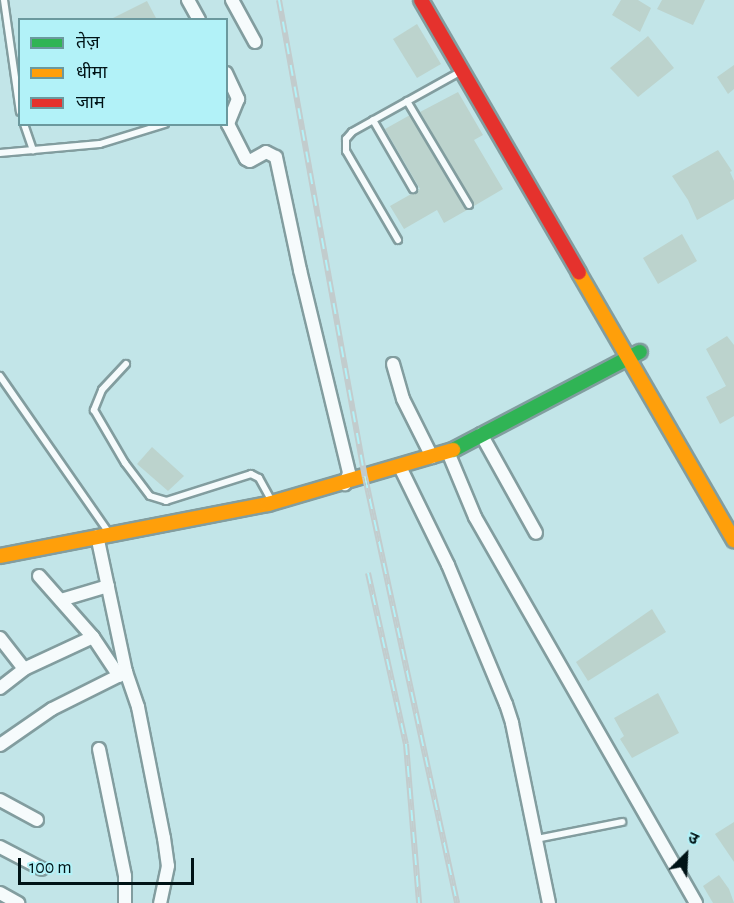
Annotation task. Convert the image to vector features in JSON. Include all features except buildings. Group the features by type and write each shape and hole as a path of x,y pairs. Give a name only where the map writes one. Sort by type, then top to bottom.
{"main road":[{"path":"421,0 634,354 734,514"},
{"path":"437,0 582,249"},
{"path":"611,299 634,354 734,540"},
{"path":"0,556 273,503 345,484 448,452 634,354"}],"street":[{"path":"188,0 198,18"},
{"path":"232,0 255,42"},
{"path":"228,76 238,99 235,109 228,117"},
{"path":"228,123 246,159 250,161 266,152 276,157 300,270 350,473 345,484"},
{"path":"393,364 403,399 432,457"},
{"path":"481,434 536,533"},
{"path":"448,452 480,525 696,903"},
{"path":"400,467 448,565 506,704 549,903"},
{"path":"103,535 108,586 122,674"},
{"path":"39,576 122,674 138,707 168,866 160,903"},
{"path":"61,600 108,586"},
{"path":"0,688 24,669 93,637"},
{"path":"0,638 24,669"},
{"path":"0,745 52,709 122,674"},
{"path":"99,749 125,876 125,903"},
{"path":"0,800 37,820"},
{"path":"0,847 42,869"},
{"path":"0,893 18,903"}],"lane":[{"path":"4,0 18,97"},
{"path":"398,240 346,151 348,135 463,71"},
{"path":"407,101 469,205"},
{"path":"373,120 413,189"},
{"path":"25,126 33,150"},
{"path":"0,153 100,144 158,126"},
{"path":"126,364 102,390 94,410 125,463 150,496 166,501 251,474 264,485 273,503"},
{"path":"0,376 103,535"},
{"path":"536,839 622,822"}],"railway":[{"path":"279,0 365,477 457,903"},
{"path":"368,573 406,744 419,903"}],"traffic: fast":[{"path":"453,450 640,352"}],"traffic: slow":[{"path":"579,273 734,540"},
{"path":"0,556 268,504 453,450"}],"traffic: jam":[{"path":"421,0 579,273"}]}
